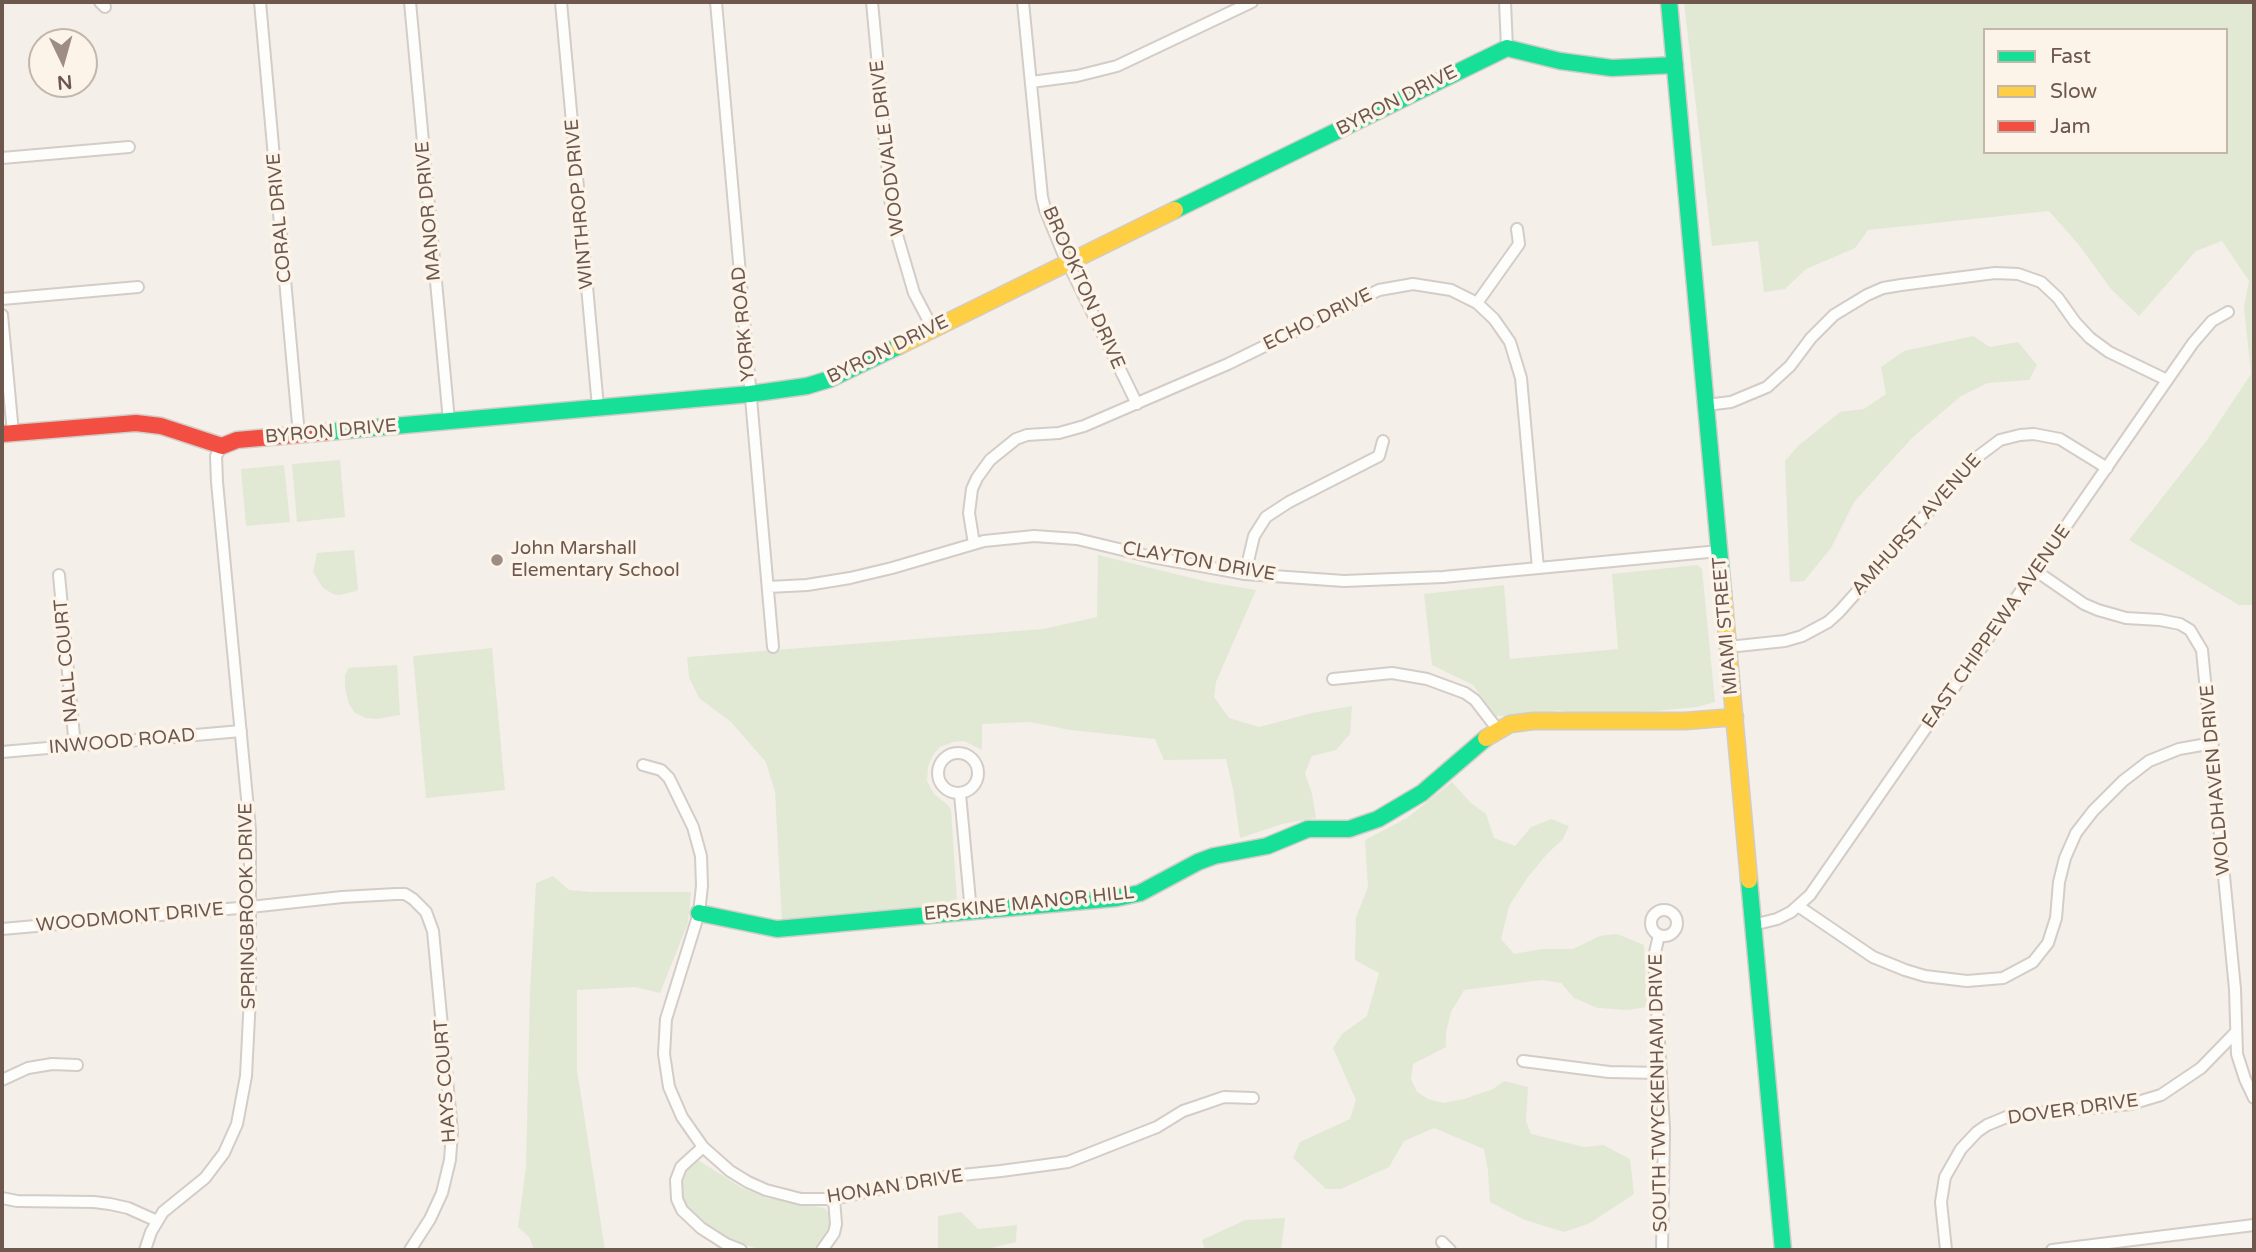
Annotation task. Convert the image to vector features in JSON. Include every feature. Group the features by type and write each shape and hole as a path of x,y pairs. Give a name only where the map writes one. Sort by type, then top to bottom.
{"street":[{"name":"CORAL DRIVE","path":"260,2 299,435"},
{"name":"MANOR DRIVE","path":"410,2 449,421"},
{"name":"WINTHROP DRIVE","path":"561,2 598,407"},
{"name":"YORK ROAD","path":"716,2 773,647"},
{"name":"WOODVALE DRIVE","path":"872,2 891,205 897,236 915,293 933,329"},
{"name":"BROOKTON DRIVE","path":"1023,2 1042,197 1068,263 1137,404"},
{"path":"1031,82 1077,76 1117,66 1252,2"},
{"path":"1505,2 1507,48 1591,66 1625,68 1675,65"},
{"name":"MIAMI STREET","path":"1669,2 1783,1250"},
{"name":"BYRON DRIVE","path":"222,446 237,440 750,394 807,386 830,379 1507,48"},
{"path":"2,158 129,147"},
{"path":"1477,303 1519,244 1517,229"},
{"path":"1706,405 1731,402 1767,387 1790,366 1833,315 1867,295 1883,288 1994,273 2018,274 2040,282 2059,298 2075,323 2090,338 2109,352 2167,380"},
{"name":"ECHO DRIVE","path":"974,544 969,513 977,478 996,453 1016,439 1027,435 1070,431 1228,364 1379,290 1398,285 1424,284 1451,290 1477,303 1505,333 1518,365 1538,568"},
{"path":"2,299 138,287"},
{"name":"EAST CHIPPEWA AVENUE","path":"1754,925 1777,919 1798,906 1821,880 2167,380 2203,330 2228,312"},
{"path":"2,315 7,434 136,423 161,426 222,446"},
{"name":"AMHURST AVENUE","path":"1728,647 1785,641 1802,636 1828,622 1976,458 2000,440 2034,434 2060,439 2107,468"},
{"path":"1245,574 1254,537 1266,517 1289,502 1379,456 1383,441"},
{"name":"SPRINGBROOK DRIVE","path":"145,1250 157,1221 172,1203 193,1189 212,1171 229,1145 237,1124 246,1076 249,1036 250,830 216,456 222,446"},
{"name":"CLAYTON DRIVE","path":"768,587 807,585 850,578 974,544 1015,537 1077,539 1193,565 1245,574 1304,579 1392,580 1719,551"},
{"name":"WOLDHAVEN DRIVE","path":"2036,571 2084,604 2098,610 2138,620 2171,621 2190,631 2202,650 2235,989 2235,1033 2241,1068 2254,1098"},
{"name":"NALL COURT","path":"58,575 75,747"},
{"path":"1333,679 1392,673 1427,679 1465,693 1475,700 1498,730"},
{"name":"ERSKINE MANOR HILL","path":"699,913 777,929 1117,898 1140,893 1214,856 1267,846 1308,829 1349,829 1364,825 1408,803 1498,730 1510,724 1685,721 1734,717"},
{"name":"INWOOD ROAD","path":"2,752 241,731"},
{"path":"1798,906 1873,957 1897,967 1946,979 1984,981 2003,978 2033,962 2048,943 2056,918 2059,882 2065,858 2076,833 2093,811 2123,781 2150,761 2179,749 2213,743"},
{"name":"HONAN DRIVE","path":"643,765 661,770 670,778 696,836 701,856 699,913 668,1009 664,1040 669,1087 682,1116 703,1147 730,1171 766,1190 801,1199 834,1199 923,1179 1068,1162 1157,1127 1195,1107 1224,1097 1253,1098"},
{"path":"960,794 971,912"},
{"name":"WOODMONT DRIVE","path":"2,929 396,894 404,894 421,905"},
{"name":"HAYS COURT","path":"410,1250 430,1219 442,1193 450,1160 452,1132 433,931 421,905"},
{"name":"SOUTH TWYCKENHAM DRIVE","path":"1658,935 1654,957 1664,1140 1662,1250"},
{"name":"DOVER DRIVE","path":"1946,1250 1941,1202 1945,1177 1961,1149 1977,1132 2009,1116 2131,1104 2161,1095 2202,1068 2235,1033"},
{"path":"1523,1062 1609,1073 1661,1073"},
{"path":"2,1080 28,1068 52,1064 77,1065"},
{"path":"703,1147 681,1167 676,1180 677,1199 682,1210 701,1227 726,1244 741,1250"},
{"path":"2,1198 38,1202 94,1202 128,1208 157,1221"},
{"path":"822,1250 834,1233 834,1199"},
{"path":"2052,1250 2254,1225"}],"green space":[{"path":"1684,2 2254,2 2254,605 2239,605 2129,540 2205,443 2251,374 2244,307 2249,281 2222,241 2196,251 2139,316 2111,289 2079,245 2049,211 1868,230 1855,248 1806,269 1785,289 1764,292 1758,241 1712,246"},
{"path":"1973,336 1990,347 2018,342 2037,365 2029,380 1988,383 1961,396 1912,438 1854,502 1831,548 1804,581 1790,582 1785,461 1798,446 1840,412 1864,409 1886,394 1881,367 1904,351"},
{"path":"340,460 345,517 297,522 292,464"},
{"path":"284,465 290,522 246,526 241,469"},
{"path":"354,550 358,589 339,595 323,588 313,572 317,553"},
{"path":"1098,555 1208,582 1256,590 1216,682 1214,697 1229,718 1259,727 1352,706 1350,734 1336,750 1312,756 1305,773 1316,818 1282,824 1240,838 1226,759 1164,760 1155,739 1070,730 1030,722 982,724 982,750 964,741 953,742 940,747 928,767 927,781 934,794 951,810 957,901 782,920 775,792 766,762 731,722 699,698 689,677 687,657 1043,629 1097,617"},
{"path":"1697,565 1702,569 1715,702 1697,707 1656,711 1579,715 1558,710 1546,714 1496,716 1473,685 1432,665 1424,594 1504,585 1510,659 1618,649 1612,574"},
{"path":"492,648 505,790 426,798 413,656"},
{"path":"397,665 400,715 377,719 355,713 349,704 345,688 348,668"},
{"path":"1452,782 1471,803 1486,814 1494,838 1515,846 1531,827 1551,819 1569,826 1563,839 1528,877 1509,906 1501,939 1514,954 1541,949 1573,949 1600,936 1617,934 1644,945 1647,1007 1628,1010 1598,1008 1574,998 1561,983 1542,980 1464,990 1451,1012 1446,1032 1446,1047 1413,1064 1411,1079 1417,1092 1428,1099 1443,1103 1464,1099 1493,1089 1504,1081 1528,1087 1526,1121 1531,1134 1584,1147 1603,1145 1630,1159 1634,1194 1590,1223 1564,1232 1525,1220 1490,1202 1484,1149 1434,1128 1404,1141 1389,1167 1341,1189 1326,1189 1293,1158 1300,1142 1350,1119 1356,1100 1333,1048 1342,1034 1367,1016 1379,973 1355,960 1356,917 1368,887 1365,840 1407,818"},
{"path":"553,876 569,890 691,892 688,923 660,993 635,987 577,990 577,1070 605,1250 534,1250 529,1237 518,1227 526,1167 530,991 536,883"},
{"path":"698,1160 742,1188 767,1198 824,1208 832,1223 830,1234 813,1250 762,1250 733,1241 705,1225 687,1207 681,1187 690,1163"},
{"path":"961,1212 978,1229 1017,1225 1016,1242 983,1250 938,1250 938,1216"},
{"path":"1285,1218 1281,1250 1205,1250 1202,1240 1245,1220"}],"traffic: fast":[{"path":"1669,2 1723,592"},
{"path":"1175,210 1507,48 1560,61 1612,68 1675,65"},
{"path":"327,432 750,394 807,386 830,379 899,346"},
{"path":"699,913 777,929 1117,898 1140,893 1214,856 1267,846 1308,829 1349,829 1378,819 1422,793 1486,738"},
{"path":"1749,880 1783,1250"}],"traffic: slow":[{"path":"899,346 1175,210"},
{"path":"1723,592 1749,880"},
{"path":"1486,738 1510,724 1533,721 1685,721 1735,717"}],"traffic: jam":[{"path":"2,434 136,423 161,426 222,446 237,440 327,432"}],"place":[{"name":"John Marshall Elementary School","path":"497,560"}]}
